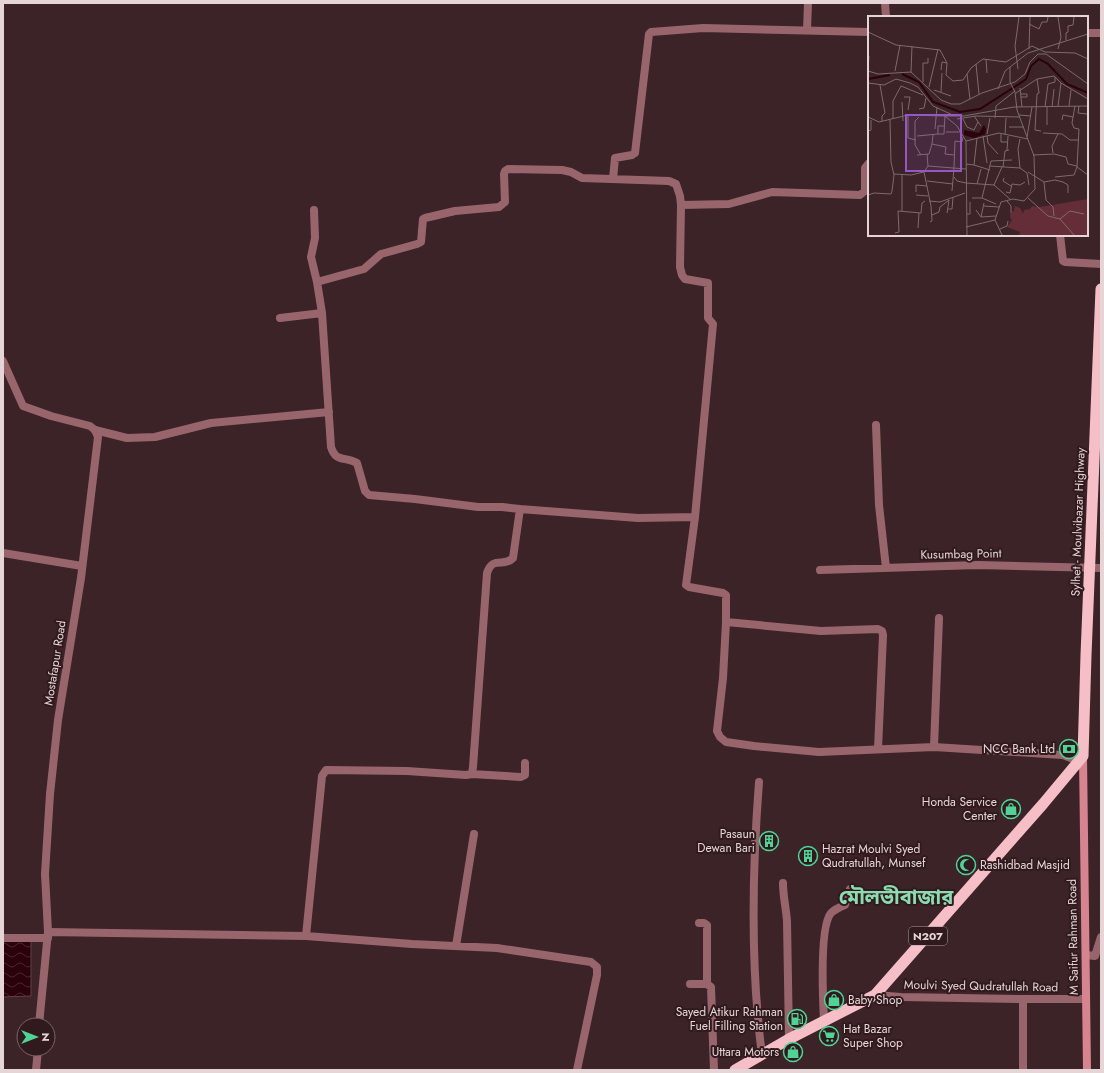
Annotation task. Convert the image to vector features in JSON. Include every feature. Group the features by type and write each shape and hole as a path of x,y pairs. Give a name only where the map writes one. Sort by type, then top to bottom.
{"highway":[{"name":"Sylhet - Moulvibazar Highway","path":"1081,759 1101,289"},
{"name":"N207","path":"735,1070 789,1039 875,995 1081,759"}],"main road":[{"name":"M Saifur Rahman Road","path":"1081,759 1086,955 1087,1070"}],"street":[{"path":"807,30 808,3"},
{"path":"885,3 886,16"},
{"path":"613,179 616,158 635,153 649,34 651,32 703,28 868,32"},
{"path":"1088,33 1101,33"},
{"path":"681,205 729,204 772,192 860,195 865,191 865,168 868,164"},
{"path":"317,282 364,269 381,254 421,242 423,219 425,218 455,211 499,207 503,205 505,202 504,174 508,169 562,170 571,172 582,178 669,181 676,184 681,205 680,267 682,275 685,279 708,283 708,318 713,324 695,517 686,585 689,587 723,593 726,595 723,678 717,732 720,737 726,742 819,752 934,747 1063,755 1081,759"},
{"path":"314,210 315,238 311,257 322,313 331,447 333,454 338,458 357,463 365,491 369,495 478,507 502,507 638,518 695,517"},
{"path":"1060,236 1062,260 1065,262 1101,264"},
{"path":"280,318 322,313"},
{"path":"3,361 23,406 51,416 90,426 95,430 126,438 155,437 211,423 329,412"},
{"path":"876,425 879,505 886,568"},
{"name":"Mostafapur Road","path":"40,1017 48,935 45,874 50,794 58,720 82,566 98,437 95,430"},
{"path":"472,774 487,574 490,566 494,563 511,561 513,558 520,509"},
{"path":"3,553 82,566"},
{"name":"Kusumbag Point","path":"820,570 978,565 1101,568"},
{"path":"934,747 939,618"},
{"path":"726,622 821,631 878,629 882,631 884,635 878,749"},
{"path":"306,936 322,776 326,770 407,771 521,777 525,774 525,763"},
{"path":"759,782 754,851 753,944 756,1010 762,1055"},
{"path":"456,946 474,834"},
{"path":"783,883 782,895 786,905 787,928 789,1039"},
{"path":"824,1021 822,968 826,924 832,912 845,905 850,889"},
{"path":"699,923 707,925 707,984"},
{"path":"3,938 48,935 306,936 505,949 591,962 597,967 597,975 577,1070"},
{"path":"1086,955 1095,956 1101,937"},
{"path":"690,984 707,984 711,987 714,1070"},
{"name":"Moulvi Syed Qudratullah Road","path":"875,995 901,997 1086,999"},
{"path":"1023,999 1024,1070"},
{"path":"36,1070 37,1057"}],"water":[{"path":"3,940 31,940 31,996 3,997"}],"place":[{"name":"NCC Bank Ltd","path":"1069,749"},
{"name":"Honda Service Center","path":"1011,809"},
{"name":"Pasaun Dewan Bari","path":"769,841"},
{"name":"Hazrat Moulvi Syed Qudratullah, Munsef","path":"808,856"},
{"name":"Rashidbad Masjid","path":"966,865"},
{"name":"Baby Shop","path":"834,1000"},
{"name":"Sayed Atikur Rahman Fuel Filling Station","path":"797,1019"},
{"name":"Hat Bazar Super Shop","path":"829,1036"},
{"name":"Uttara Motors","path":"793,1052"}],"district":[{"name":"মৌলভীবাজার","path":"896,897"}]}
